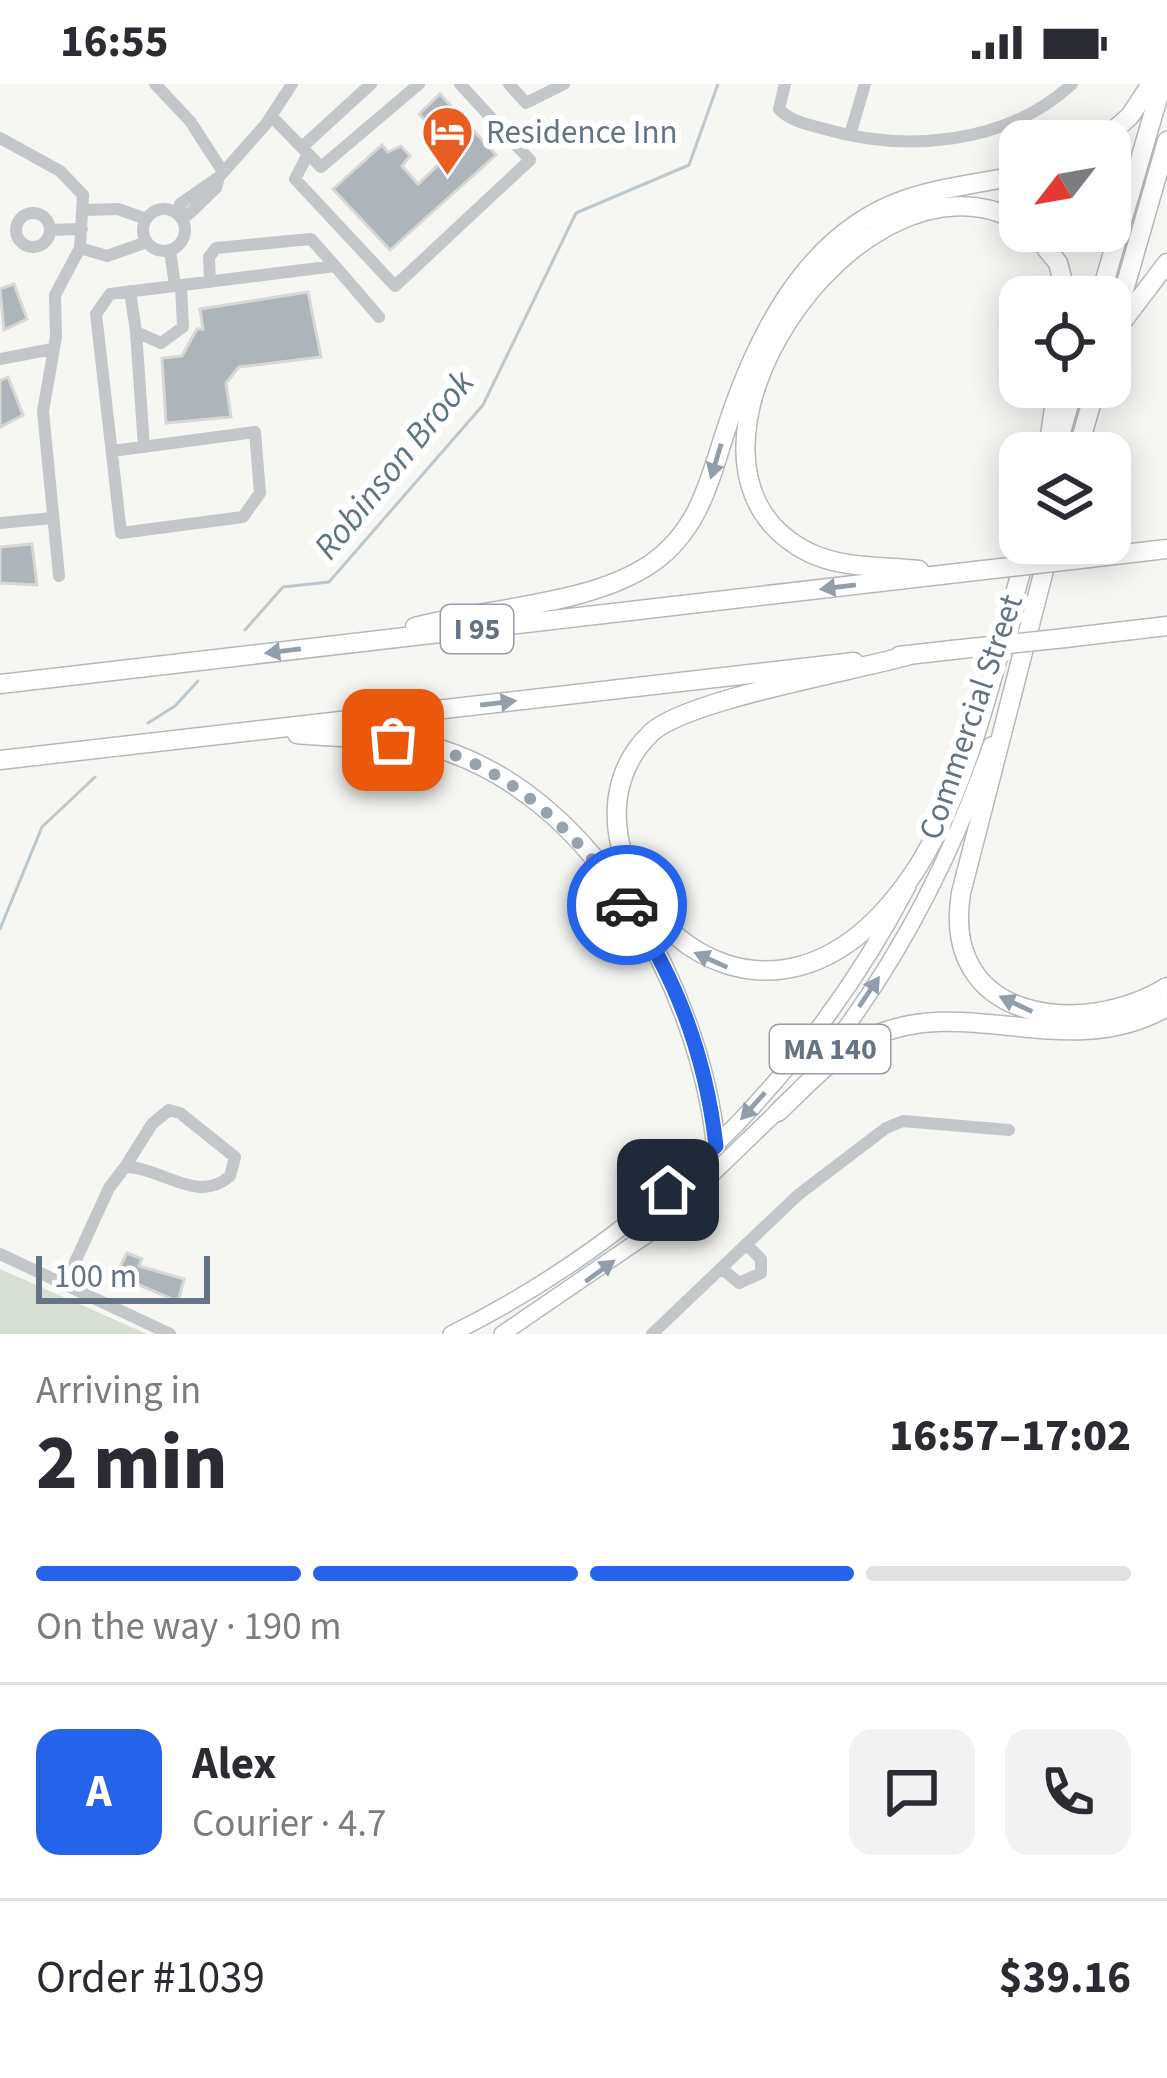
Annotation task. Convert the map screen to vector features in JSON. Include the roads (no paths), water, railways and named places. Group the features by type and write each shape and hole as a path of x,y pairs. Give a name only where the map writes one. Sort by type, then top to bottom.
{"highway":[{"path":"1126,120 1151,84"},
{"path":"1106,276 1162,84"},
{"path":"1129,276 1167,141"},
{"path":"352,644 607,585 653,562 697,513 748,364 779,308 819,257 857,224 890,206 999,180"},
{"path":"954,574 842,563 793,543 769,520 748,486 743,464 747,422 762,376 791,320 827,274 868,237 905,217 944,208 985,208 999,214"},
{"path":"1131,308 1167,263"},
{"name":"I 95","path":"0,684 1167,546"},
{"name":"Commercial Street","path":"914,872 972,735 1023,564"},
{"name":"Commercial Street","path":"1018,657 1045,564"},
{"name":"I 95","path":"0,760 1167,626"},
{"path":"1115,632 1167,640"},
{"path":"910,655 669,718 634,754 623,782 620,816 630,868 656,916 693,952 736,970 791,969 835,952 873,922 914,872"},
{"path":"1018,657 960,901 967,954 998,995 1039,1014 1107,1012 1167,987"},
{"path":"257,730 393,740 441,749 497,774 553,819 616,890 670,978 698,1050 716,1146"},
{"path":"778,1112 846,1050 897,1027 951,1021 1080,1033 1131,1023 1167,1006"}],"main road":[{"name":"Commercial Street","path":"502,1334 654,1230 778,1112 845,1028 924,901 985,764 1018,657"},
{"name":"Commercial Street","path":"452,1334 603,1243 716,1146 826,1017 914,872"}],"street":[{"path":"155,84 190,122 221,175"},
{"path":"146,219 160,210 189,214 217,188 221,175 272,116 292,84"},
{"path":"272,116 321,166 419,84"},
{"path":"388,106 370,85 305,151 295,179 395,286 530,160 460,84"},
{"path":"509,84 526,103 564,84"},
{"path":"784,84 783,115 850,135 915,144 965,136 1050,104 1072,84"},
{"path":"850,135 865,84"},
{"path":"0,138 79,184 84,210 80,248 55,295 43,411 59,577"},
{"path":"84,210 118,209 146,219"},
{"path":"170,250 184,235 180,214"},
{"path":"146,219 147,242"},
{"path":"50,230 82,229"},
{"path":"210,281 208,257 216,248 311,238 379,317"},
{"path":"80,248 107,256 147,242 170,250"},
{"path":"136,332 154,343 179,333 185,314 170,250"},
{"path":"112,451 255,433 260,493 243,518 121,533 96,314 110,294 335,266"},
{"path":"130,291 144,447"},
{"path":"0,359 52,349"},
{"path":"0,523 52,518"},
{"path":"65,1284 109,1188 152,1124 169,1111 180,1113 235,1156 230,1175 209,1188 187,1186 150,1168 125,1167"},
{"path":"652,1334 798,1195 894,1123 1009,1130"},
{"path":"722,1268 739,1283 761,1273 760,1259 746,1244"},
{"path":"0,1254 170,1334"}],"waterway":[{"name":"Robinson Brook","path":"245,630 283,587 329,582 483,405 576,213 689,165 718,84"},
{"name":"Robinson Brook","path":"148,723 175,706 198,681"},
{"name":"Robinson Brook","path":"0,929 42,827 95,777"}],"place":[{"name":"Residence Inn","path":"447,178"}]}
